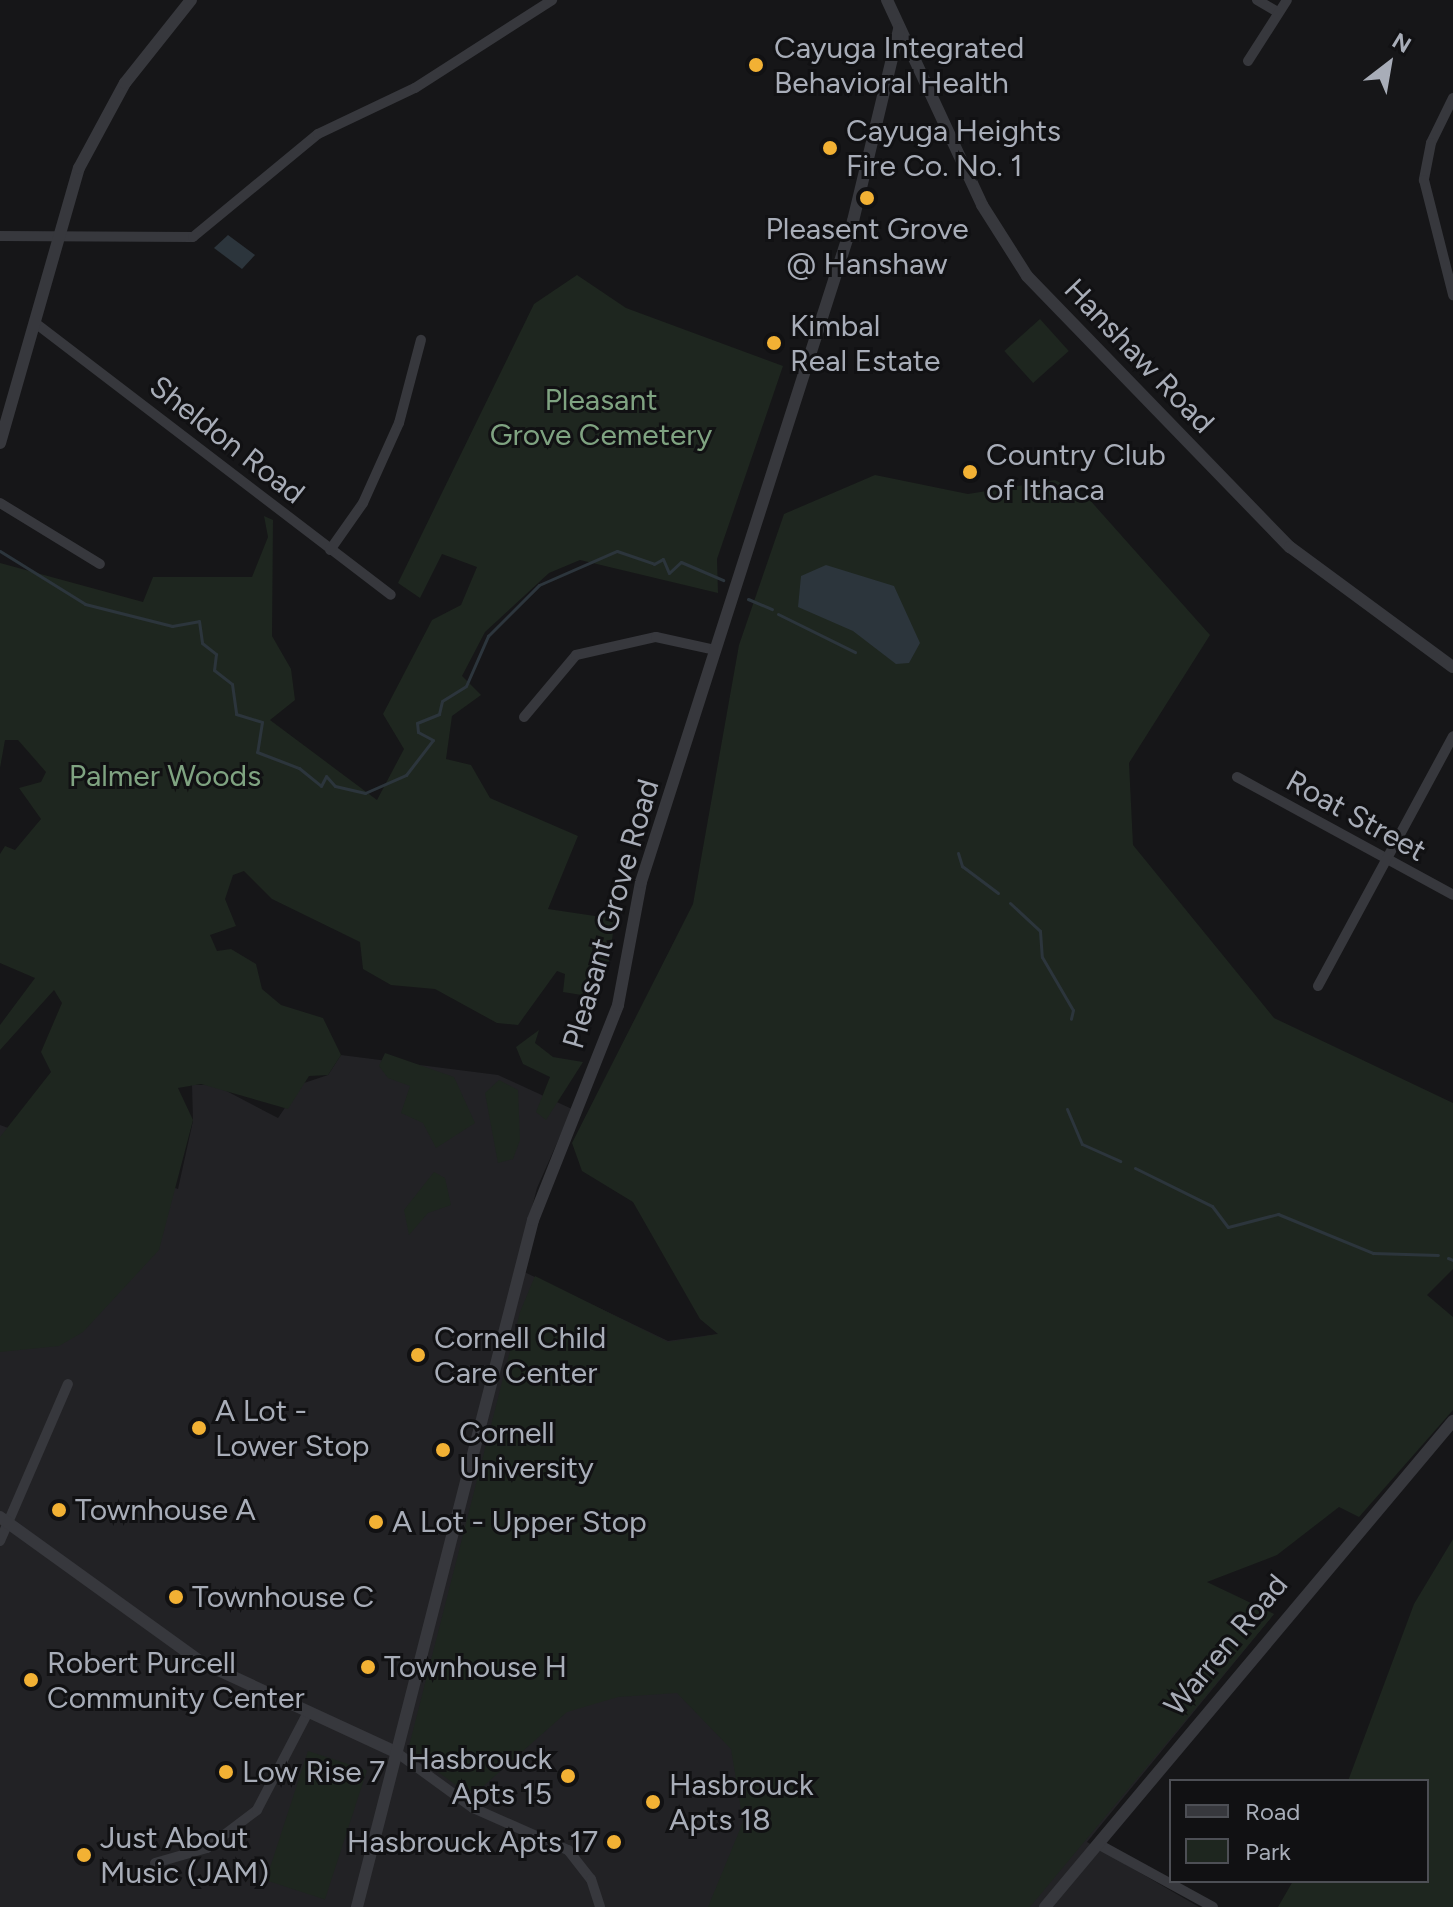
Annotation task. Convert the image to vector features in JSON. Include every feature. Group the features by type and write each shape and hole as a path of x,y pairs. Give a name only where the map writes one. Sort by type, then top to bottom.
{"street":[{"path":"0,443 59,233 100,125 191,0"},
{"path":"0,236 59,233 193,237 318,134 415,88 552,0"},
{"name":"Hanshaw Road","path":"887,0 996,233 1027,276 1290,547 1453,667"},
{"path":"1257,0 1278,12"},
{"path":"1248,61 1287,0"},
{"name":"Pleasant Grove Road","path":"357,1907 533,1220 610,1030 641,882 849,236 890,77 899,29"},
{"path":"890,77 915,62"},
{"path":"1453,98 1431,143 1424,193 1453,295"},
{"name":"Sheldon Road","path":"34,322 391,595"},
{"path":"330,550 363,503 399,423 421,340"},
{"path":"0,503 100,564"},
{"path":"524,717 576,655 656,637 715,650"},
{"path":"1318,986 1453,736"},
{"name":"Roat Street","path":"1237,777 1453,895"},
{"path":"0,1541 4,1520 68,1384"},
{"name":"Warren Road","path":"1045,1907 1453,1421"},
{"path":"4,1520 158,1635 307,1714 396,1752 473,1808 568,1850 591,1879 600,1907"},
{"path":"155,1863 207,1848 257,1810 307,1714"},
{"path":"1098,1844 1169,1883"},
{"path":"1169,1883 1213,1907"}],"shaded area":[{"path":"228,235 255,255 242,269 214,248"},
{"path":"826,565 894,586 920,643 909,663 896,664 853,631 798,607 801,576"},
{"name":"Cornell University","path":"341,1055 498,1075 572,1109 537,1188 516,1268 668,1341 718,1334 1044,1559 1274,1614 1087,1842 1199,1907 0,1907 0,1125 178,1189 193,1121 192,1085 215,1085 278,1118 301,1084 328,1075"}],"green space":[{"name":"Palmer Woods","path":"577,275 626,308 783,366 717,559 718,593 580,560 549,573 485,632 462,676 481,695 452,716 446,759 471,765 490,798 578,836 548,909 615,919 607,974 588,996 563,992 565,974 557,971 518,1025 497,1023 435,989 391,985 363,969 360,942 272,899 244,871 233,875 225,899 236,926 210,935 217,951 231,949 256,964 262,989 281,1005 323,1018 341,1055 328,1075 309,1076 288,1109 201,1084 178,1088 193,1120 159,1250 83,1332 59,1346 0,1352 0,1137 51,1072 41,1052 62,1003 54,990 0,1050 0,1025 35,978 0,963 0,854 5,846 15,850 41,819 19,788 41,782 46,772 18,740 5,740 0,768 0,563 143,602 153,577 252,577 268,537 264,516 273,520 272,636 291,669 295,700 270,720 377,800 404,749 383,714 432,620 461,605 477,567 442,554 420,598 398,583 534,304"},
{"path":"1040,319 1069,351 1033,383 1004,351"},
{"path":"875,475 968,494 1055,480 1088,498 1210,635 1129,763 1133,845 1274,1018 1453,1103 1453,1269 1427,1295 1453,1317 1453,1410 1359,1517 1339,1507 1277,1555 1207,1582 1274,1614 1030,1907 708,1907 743,1822 731,1749 677,1693 618,1697 567,1712 479,1790 464,1791 408,1750 520,1312 535,1276 668,1342 718,1334 700,1319 633,1202 582,1171 572,1143 693,904 739,645 784,514"},
{"path":"539,1030 535,1043 553,1057 583,1062 546,1120 536,1112 550,1077 523,1064 516,1047"},
{"path":"385,1053 454,1077 475,1123 436,1148 423,1123 401,1113 410,1086 388,1078 379,1066"},
{"path":"499,1080 518,1090 520,1140 513,1159 498,1163 485,1093"},
{"path":"434,1172 445,1178 451,1205 428,1213 409,1235 404,1210"},
{"path":"1453,1539 1453,1907 1278,1907 1292,1883 1429,1883 1429,1779 1349,1779 1414,1604"},
{"path":"308,1751 367,1770 325,1900 266,1880"}],"waterway":[{"path":"0,551 85,604 172,626 199,621 202,643 216,654 214,670 232,684 236,714 262,722 257,752 299,768 321,786 326,776 335,786 365,793 406,775 433,740 418,732 417,723 439,714 442,701 466,686 488,636 539,585 617,551 654,564 663,559 669,573 681,562 723,580"},
{"path":"748,599 772,609"},
{"path":"778,614 855,652"},
{"path":"958,853 962,866 998,893"},
{"path":"1010,903 1040,931 1042,957 1073,1010 1071,1019"},
{"path":"1067,1109 1082,1144 1120,1161"},
{"path":"1135,1168 1212,1206 1228,1227 1278,1214 1373,1253 1438,1255"},
{"path":"1448,1258 1453,1260"}],"place":[{"name":"Cayuga Integrated Behavioral Health","path":"756,65"},
{"name":"Cayuga Heights Fire Co. No. 1","path":"830,148"},
{"name":"Pleasent Grove @ Hanshaw","path":"867,198"},
{"name":"Kimbal Real Estate","path":"774,343"},
{"name":"Country Club of Ithaca","path":"970,472"},
{"name":"Cornell Child Care Center","path":"418,1355"},
{"name":"A Lot - Lower Stop","path":"199,1428"},
{"name":"Cornell University","path":"443,1450"},
{"name":"Townhouse A","path":"59,1510"},
{"name":"A Lot - Upper Stop","path":"376,1522"},
{"name":"Townhouse C","path":"176,1597"},
{"name":"Townhouse H","path":"368,1667"},
{"name":"Robert Purcell Community Center","path":"31,1680"},
{"name":"Low Rise 7","path":"226,1772"},
{"name":"Hasbrouck Apts 15","path":"568,1776"},
{"name":"Hasbrouck Apts 18","path":"653,1802"},
{"name":"Hasbrouck Apts 17","path":"614,1842"},
{"name":"Just About Music (JAM)","path":"84,1855"}],"park label":[{"name":"Pleasant Grove Cemetery","path":"601,417"}]}
